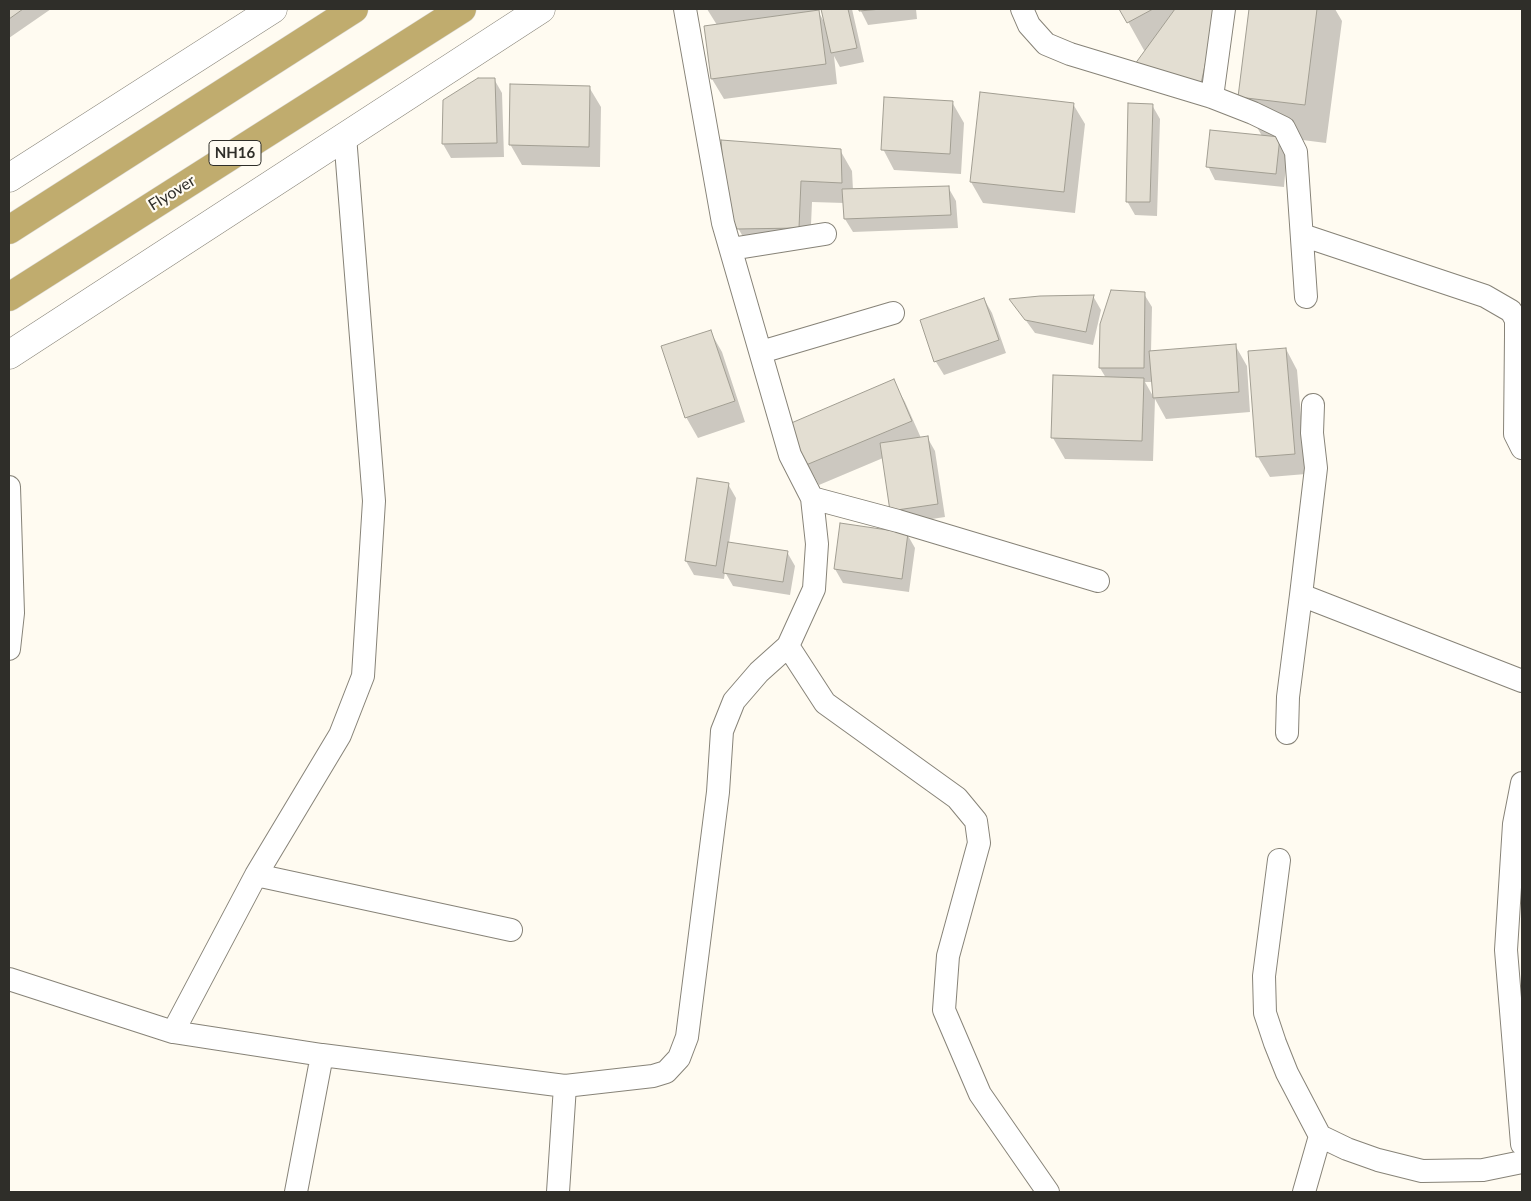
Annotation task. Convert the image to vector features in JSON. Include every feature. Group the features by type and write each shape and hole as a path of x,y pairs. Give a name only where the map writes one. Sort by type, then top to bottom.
{"highway":[{"path":"9,230 354,9"},
{"name":"Flyover","path":"9,297 462,9"}],"street":[{"path":"9,178 273,9"},
{"path":"9,354 541,9"},
{"path":"9,979 173,1032 322,1055 565,1086 653,1076 666,1072 679,1058 687,1038 718,792 722,731 734,701 759,672 788,646 814,589 817,544 812,498 790,455 723,223 685,9"},
{"path":"1022,9 1029,26 1046,44 1070,54 1212,96 1284,128 1296,152 1306,297"},
{"path":"1212,96 1224,9"},
{"path":"173,1032 256,875 340,735 363,676 374,500 345,136"},
{"path":"731,249 826,234"},
{"path":"1302,236 1485,296 1511,311 1516,320 1515,434 1522,448"},
{"path":"761,352 893,312"},
{"path":"1287,734 1288,697 1316,468 1312,433 1313,405"},
{"path":"9,487 13,613 9,649"},
{"path":"812,498 898,521 1098,581"},
{"path":"1301,595 1522,681"},
{"path":"788,646 825,703 957,798 976,821 979,843 948,956 944,1010 980,1094 1048,1192"},
{"path":"1522,783 1506,950 1522,1144"},
{"path":"1279,860 1264,976 1266,1013 1287,1073 1320,1136 1347,1149 1378,1160 1422,1171 1483,1170 1522,1162"},
{"path":"256,875 511,930"},
{"path":"296,1192 322,1055"},
{"path":"558,1192 565,1086"},
{"path":"1304,1192 1320,1136"}],"building":[{"path":"9,9 23,9 9,19"},
{"path":"821,9 848,9 857,48 831,53"},
{"path":"859,9 882,9 859,11"},
{"path":"1119,9 1153,9 1127,23"},
{"path":"1175,9 1217,9 1201,84 1135,64"},
{"path":"1249,9 1317,9 1305,105 1238,97"},
{"path":"819,10 826,64 711,79 704,26"},
{"path":"478,78 495,78 497,143 442,144 443,100"},
{"path":"510,84 590,86 589,147 509,145"},
{"path":"980,92 1074,103 1064,192 970,182"},
{"path":"884,97 953,101 950,154 881,150"},
{"path":"1128,103 1153,104 1150,202 1126,202"},
{"path":"1210,130 1280,137 1276,174 1206,167"},
{"path":"721,140 841,149 842,183 801,181 799,228 737,229 726,205"},
{"path":"949,186 951,215 844,219 842,189"},
{"path":"1111,290 1145,292 1144,368 1099,368 1100,324"},
{"path":"1094,295 1086,332 1025,320 1009,299 1040,296"},
{"path":"984,298 999,340 934,362 920,320"},
{"path":"711,330 735,401 685,418 661,346"},
{"path":"1236,344 1239,392 1153,398 1149,351"},
{"path":"1286,348 1295,454 1256,457 1248,351"},
{"path":"1053,375 1144,378 1142,441 1051,438"},
{"path":"894,379 912,421 806,465 789,424"},
{"path":"928,436 938,504 890,511 880,443"},
{"path":"697,478 729,483 716,566 685,561"},
{"path":"840,523 908,533 902,579 834,569"},
{"path":"728,542 788,551 783,582 723,573"}]}
